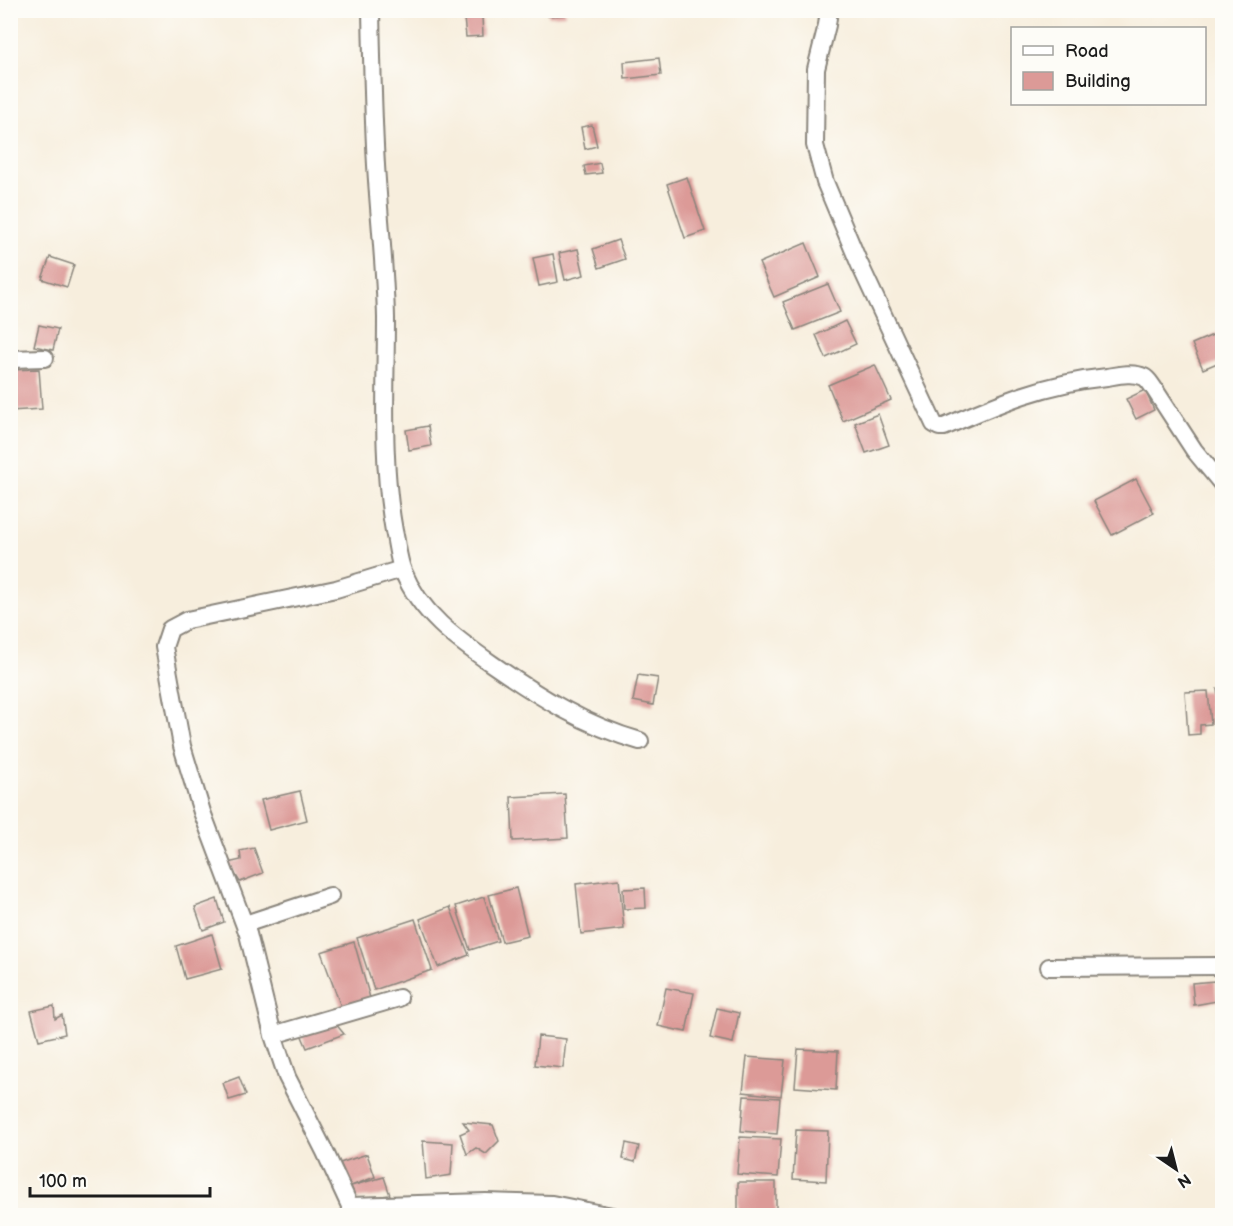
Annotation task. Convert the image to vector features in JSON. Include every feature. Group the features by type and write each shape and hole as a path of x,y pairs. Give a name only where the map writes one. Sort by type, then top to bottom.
{"street":[{"path":"371,10 376,165 386,317 385,431 388,495 402,569 416,595 436,620 461,643 525,688 564,711 621,736 640,741"},
{"path":"829,10 816,69 815,145 825,182 859,263 934,424 944,427 1021,394 1047,387 1086,379 1136,374 1146,378 1194,450 1222,484"},
{"path":"10,359 45,358"},
{"path":"402,569 336,589 187,620 170,629 164,647 182,746 202,813 245,924 273,1035 287,1077 326,1152 350,1211 486,1202 552,1204 612,1215"},
{"path":"245,924 330,896"},
{"path":"1048,967 1222,966"},
{"path":"273,1035 399,998"}],"building":[{"path":"548,10 565,10 565,15 548,16"},
{"path":"482,17 483,36 466,37 464,18"},
{"path":"659,58 661,75 625,79 624,62"},
{"path":"592,125 597,146 585,149 581,127"},
{"path":"600,163 602,173 586,175 584,166"},
{"path":"687,177 705,231 685,238 667,184"},
{"path":"618,240 625,259 599,268 593,249"},
{"path":"806,243 820,277 774,297 759,263"},
{"path":"578,249 584,275 565,280 559,253"},
{"path":"553,254 558,282 539,286 533,258"},
{"path":"50,257 74,265 67,287 42,279"},
{"path":"828,284 840,312 795,330 783,302"},
{"path":"845,321 856,344 826,358 816,335"},
{"path":"39,325 58,329 53,350 34,346"},
{"path":"1222,331 1222,361 1203,369 1192,344"},
{"path":"875,365 891,400 843,421 828,385"},
{"path":"39,369 42,409 10,411 10,370"},
{"path":"1145,390 1154,410 1136,419 1126,399"},
{"path":"878,414 889,445 866,453 855,423"},
{"path":"428,426 431,446 409,450 406,430"},
{"path":"1136,479 1154,513 1112,535 1094,501"},
{"path":"638,675 658,678 653,705 633,701"},
{"path":"1222,688 1222,719 1221,719 1217,689"},
{"path":"1208,691 1211,724 1200,725 1200,734 1188,735 1185,692"},
{"path":"300,791 307,820 269,830 261,800"},
{"path":"565,794 568,838 513,841 511,797"},
{"path":"254,848 263,873 240,882 228,863 241,860 240,851"},
{"path":"619,879 624,929 581,934 576,884"},
{"path":"516,888 528,936 502,942 489,895"},
{"path":"645,888 646,908 624,909 623,889"},
{"path":"484,897 498,941 470,950 456,906"},
{"path":"217,899 224,922 203,930 195,907"},
{"path":"450,907 469,955 438,967 420,919"},
{"path":"415,919 432,970 374,990 357,938"},
{"path":"212,934 222,969 185,979 176,946"},
{"path":"354,942 370,998 341,1007 321,952"},
{"path":"1215,981 1217,1001 1194,1005 1192,983"},
{"path":"666,988 694,993 686,1032 658,1026"},
{"path":"54,1006 55,1019 62,1015 65,1034 39,1040 31,1011"},
{"path":"717,1008 739,1013 733,1043 710,1038"},
{"path":"335,1023 344,1034 307,1048 301,1034"},
{"path":"538,1036 566,1039 563,1068 535,1065"},
{"path":"798,1049 838,1051 836,1090 795,1087"},
{"path":"747,1057 785,1060 781,1096 743,1092"},
{"path":"239,1077 246,1095 229,1100 223,1083"},
{"path":"744,1096 780,1098 777,1134 741,1131"},
{"path":"463,1122 493,1125 499,1141 486,1154 476,1148 467,1154 460,1134 469,1130"},
{"path":"796,1130 828,1131 826,1181 793,1179"},
{"path":"740,1137 781,1139 778,1177 737,1174"},
{"path":"423,1141 453,1143 451,1175 426,1179"},
{"path":"626,1143 639,1146 635,1162 623,1159"},
{"path":"367,1154 375,1177 351,1186 384,1177 390,1195 355,1199 340,1163"},
{"path":"738,1182 776,1182 776,1216 738,1216"},
{"path":"504,1203 508,1216 477,1216 475,1209"}]}
